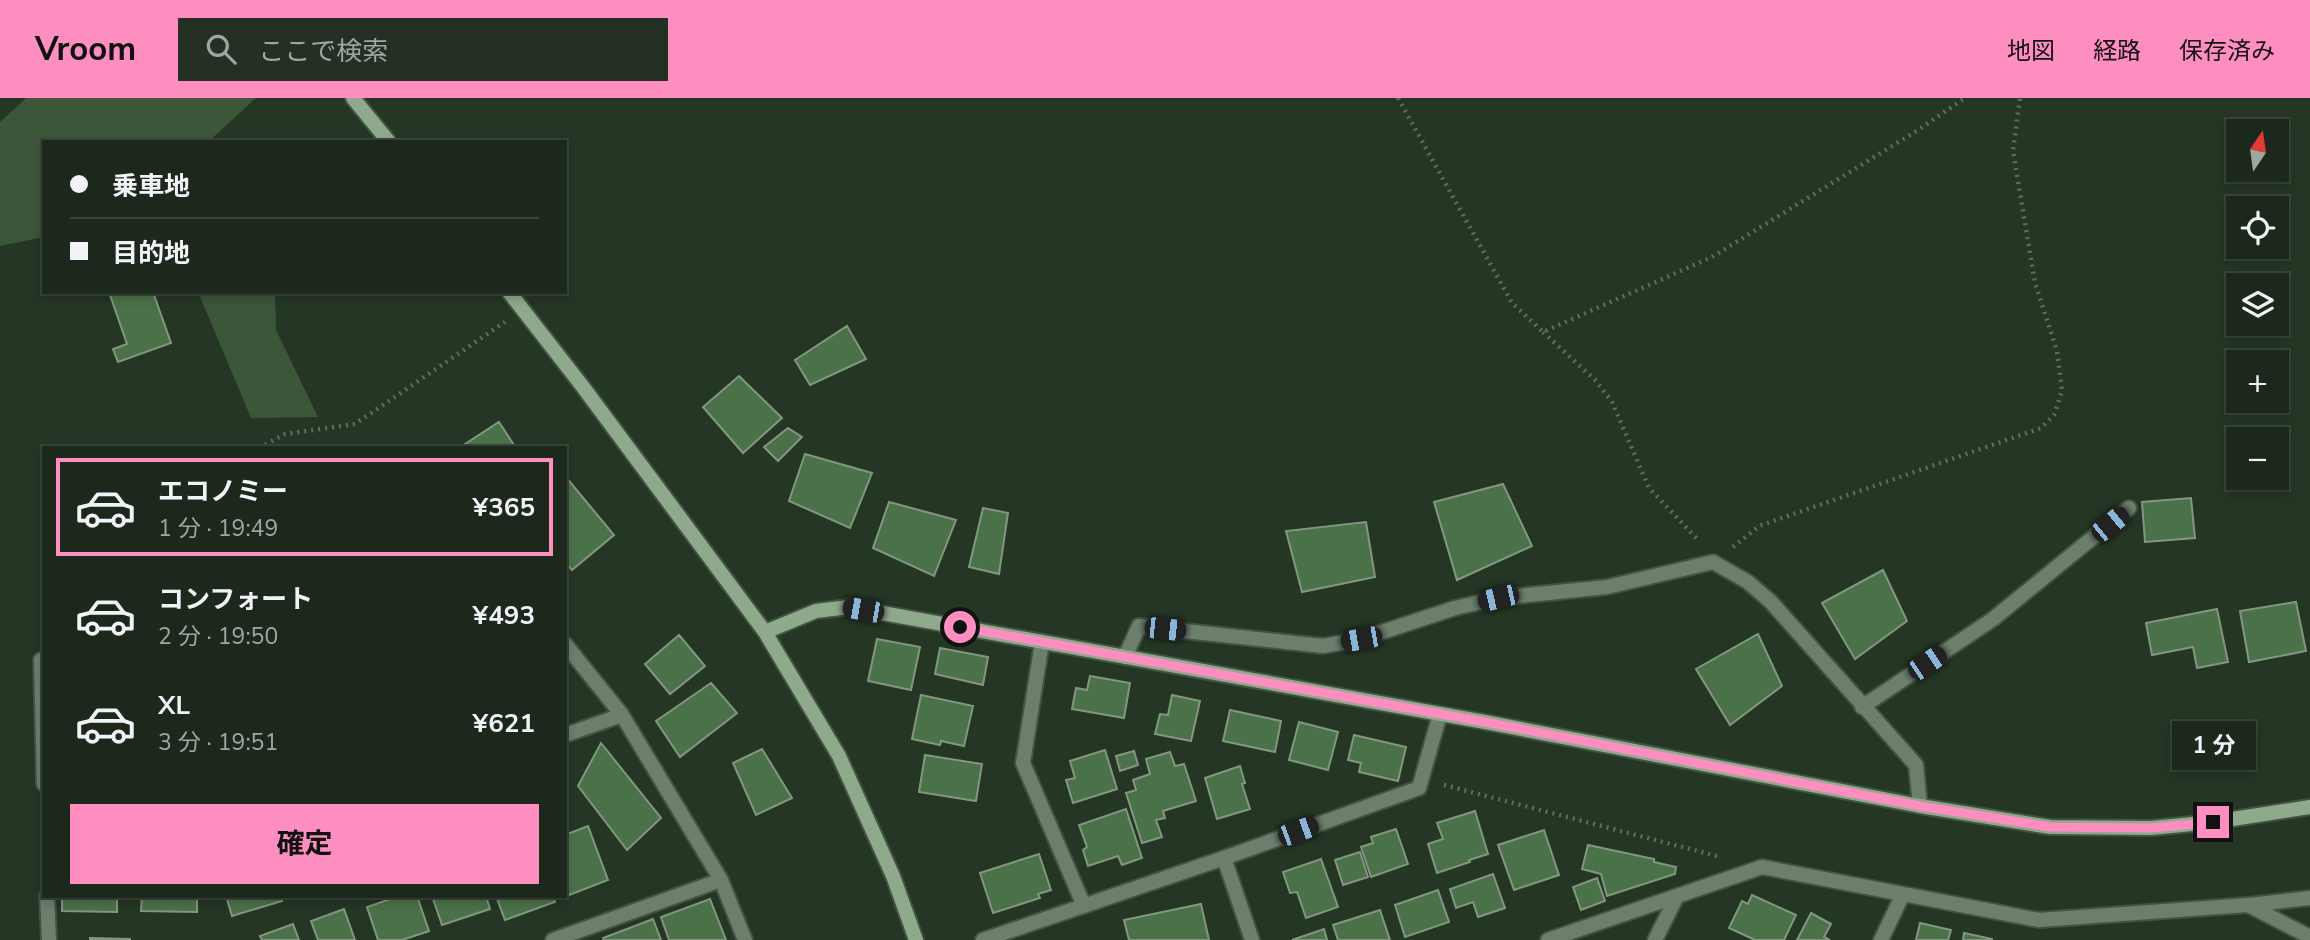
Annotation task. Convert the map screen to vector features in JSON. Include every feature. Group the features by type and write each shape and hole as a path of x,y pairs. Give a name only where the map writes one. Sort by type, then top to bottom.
{"street":[{"path":"353,98 387,140"},
{"path":"511,294 765,632 839,756 893,876 916,940"},
{"path":"1862,707 1993,619 2129,508"},
{"path":"1125,657 1139,626 1323,646 1361,639 1455,608 1498,598 1607,587 1713,562 1748,582 1772,602 1916,765 1920,806"},
{"path":"765,632 816,611 849,607 1440,714 1920,806 2050,827 2138,828 2213,822 2310,807"},
{"path":"1042,642 1023,762 1084,906"},
{"path":"567,646 622,715 722,880 745,940"},
{"path":"42,660 42,701"},
{"path":"983,940 1419,788 1440,714"},
{"path":"567,734 622,715"},
{"path":"1224,858 1252,940"},
{"path":"1548,940 1762,867 2039,920 2310,898"},
{"path":"553,940 722,880"},
{"path":"1881,940 1903,894"},
{"path":"1655,940 1677,896"},
{"path":"47,898 49,940"},
{"path":"2248,905 2310,937"}],"path":[{"path":"1398,98 1512,303 1596,381 1612,402 1649,488 1706,549 1713,562 1759,526 2041,428 2054,415 2062,391 2057,351 2035,283 2013,151 2020,98"},
{"path":"1543,332 1712,257 1965,98"},
{"path":"263,446 285,435 355,424 523,309"},
{"path":"1422,779 1723,857"}],"green space":[{"path":"26,98 256,98 210,140 42,140 42,237 0,246 0,122"},
{"path":"199,294 275,294 276,330 318,417 251,418"}],"building":[{"path":"110,294 154,294 171,343 118,362 113,349 127,344"},
{"path":"847,326 866,359 810,385 795,360"},
{"path":"739,376 782,418 743,453 703,407"},
{"path":"499,422 515,446 462,446"},
{"path":"788,428 802,437 778,461 764,447"},
{"path":"805,454 872,473 850,528 789,501"},
{"path":"567,478 614,535 572,570 567,564"},
{"path":"1503,484 1532,546 1457,580 1434,502"},
{"path":"2191,498 2195,538 2145,542 2142,502"},
{"path":"889,502 956,520 934,576 873,548"},
{"path":"983,508 1008,513 999,574 969,567"},
{"path":"1366,522 1375,577 1302,592 1286,531"},
{"path":"1883,570 1907,621 1855,659 1822,603"},
{"path":"2296,602 2306,651 2249,662 2240,611"},
{"path":"2217,609 2228,662 2197,668 2193,647 2152,655 2146,623"},
{"path":"1758,634 1782,686 1730,725 1696,669"},
{"path":"679,635 705,666 670,694 645,664"},
{"path":"877,639 920,647 911,690 868,681"},
{"path":"940,648 988,657 983,685 935,674"},
{"path":"1090,676 1130,683 1124,718 1072,709 1076,688 1087,690"},
{"path":"711,683 737,713 680,757 656,721"},
{"path":"921,695 973,706 964,746 941,741 940,745 912,739"},
{"path":"1172,695 1200,701 1191,741 1155,734 1160,714 1168,715"},
{"path":"1230,710 1281,721 1275,752 1223,741"},
{"path":"1299,722 1338,732 1328,770 1289,760"},
{"path":"1354,735 1406,747 1398,781 1359,772 1361,763 1348,760"},
{"path":"601,743 661,818 627,850 578,786"},
{"path":"762,749 792,798 756,815 733,763"},
{"path":"1105,750 1117,789 1073,803 1066,780 1075,778 1070,761"},
{"path":"1134,751 1138,765 1120,771 1116,756"},
{"path":"1170,752 1175,766 1184,764 1196,801 1163,811 1165,818 1156,820 1162,837 1142,843 1126,793 1136,790 1133,780 1150,774 1146,759"},
{"path":"925,755 982,764 976,801 919,792"},
{"path":"1240,766 1245,783 1242,784 1250,809 1217,819 1205,778"},
{"path":"1126,809 1142,858 1122,865 1118,856 1088,866 1083,850 1087,847 1079,825"},
{"path":"1475,811 1488,854 1437,873 1428,844 1443,839 1437,823"},
{"path":"588,826 608,880 567,896 567,834"},
{"path":"1396,829 1408,864 1371,877 1361,847 1373,843 1371,837"},
{"path":"1544,830 1559,875 1514,890 1498,845"},
{"path":"1588,845 1654,859 1654,862 1676,867 1675,874 1607,896 1601,874 1582,869"},
{"path":"1360,852 1368,877 1343,885 1335,860"},
{"path":"1039,854 1051,890 1038,894 1040,898 993,913 980,873"},
{"path":"1321,859 1338,907 1306,918 1297,892 1290,893 1283,872"},
{"path":"1493,874 1505,908 1478,917 1473,902 1456,908 1450,889"},
{"path":"1597,878 1605,901 1581,910 1573,887"},
{"path":"1438,890 1449,922 1405,937 1395,905"},
{"path":"1752,895 1796,915 1784,940 1755,940 1729,928 1742,901 1748,904"},
{"path":"62,898 117,898 117,912 62,911"},
{"path":"142,898 197,898 197,912 141,911"},
{"path":"227,898 281,898 282,901 232,916"},
{"path":"393,898 418,898 429,931 402,940 378,940 367,907"},
{"path":"433,898 487,898 490,909 442,925"},
{"path":"497,898 554,898 555,902 505,920"},
{"path":"710,899 726,940 669,940 661,917"},
{"path":"1201,904 1209,940 1129,940 1124,920"},
{"path":"344,909 355,940 318,940 311,921"},
{"path":"1380,910 1390,940 1338,940 1333,925"},
{"path":"1811,913 1831,924 1824,937 1830,940 1797,940"},
{"path":"653,919 661,940 603,938"},
{"path":"1920,923 1951,930 1948,940 1916,940"},
{"path":"293,924 299,940 262,940 260,936"},
{"path":"1324,929 1327,940 1292,940"},
{"path":"1964,933 1992,939 1992,940 1963,940"},
{"path":"90,938 131,939 90,940"}],"route":[{"path":"960,627 1485,722 1920,806 2050,827 2151,828 2213,822"}]}
